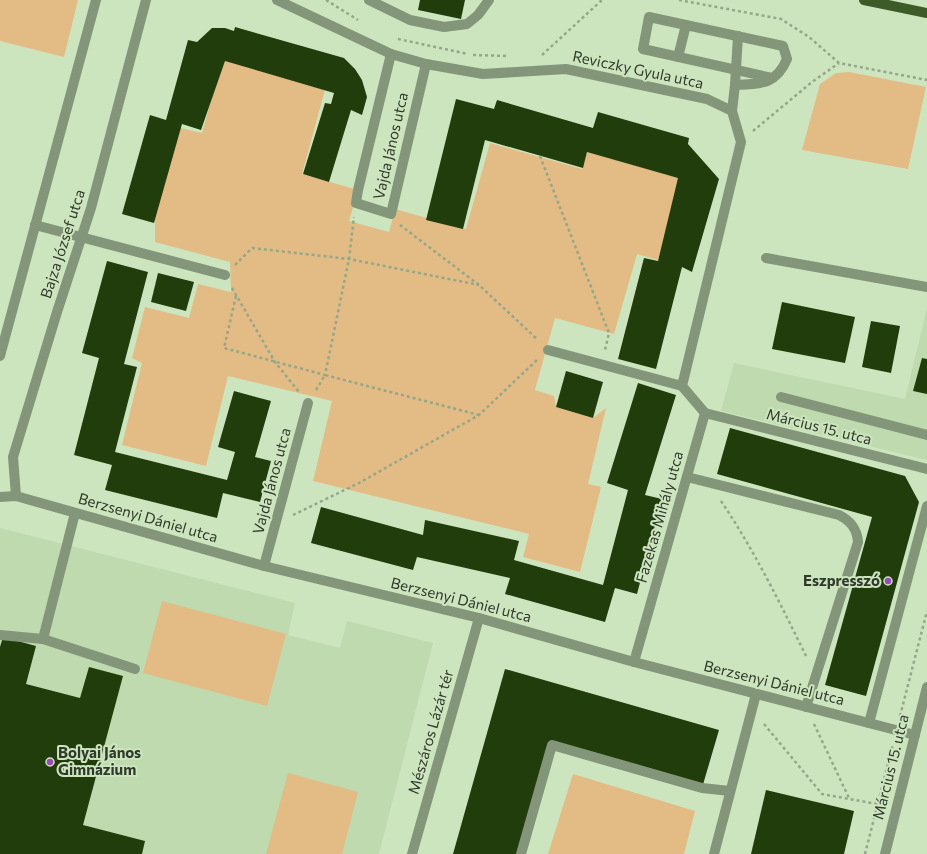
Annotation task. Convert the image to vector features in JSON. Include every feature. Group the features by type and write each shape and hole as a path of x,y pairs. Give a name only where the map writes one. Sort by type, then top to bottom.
{"main road":[{"path":"869,1 927,13"}],"street":[{"name":"Bajza József utca","path":"0,356 4,327 36,226 96,0"},
{"name":"Bajza József utca","path":"16,496 13,457 57,312 82,238 146,0"},
{"path":"369,0 410,20 444,27 467,24 478,15 489,0"},
{"name":"Reviczky Gyula utca","path":"282,1 390,54 426,64 483,74 566,69 707,99 732,111"},
{"path":"735,85 763,83 772,78 782,72 787,59 783,46 649,17 643,49 772,78"},
{"path":"678,57 686,25"},
{"path":"682,386 741,142 732,111 738,36"},
{"name":"Vajda János utca","path":"390,54 356,203 391,214 426,64"},
{"path":"36,226 225,275"},
{"path":"766,258 927,287"},
{"path":"548,350 682,386 705,413"},
{"path":"781,397 927,434"},
{"name":"Vajda János utca","path":"264,566 308,403"},
{"name":"Március 15. utca","path":"705,413 927,469"},
{"name":"Fazekas Mihály utca","path":"634,662 705,413"},
{"path":"687,477 839,515 848,520 857,532 858,542 806,707"},
{"name":"Berzsenyi Dániel utca","path":"0,497 16,496 264,566 479,618 634,662 915,735"},
{"path":"870,723 927,506"},
{"path":"43,639 75,513"},
{"name":"Mészáros Lázár tér","path":"412,854 479,618"},
{"path":"0,635 43,639 135,669"},
{"name":"Március 15. utca","path":"885,854 927,687"},
{"path":"714,854 756,694"},
{"path":"521,854 552,745 702,788 730,791"}],"path":[{"path":"679,0 781,19 808,37 839,63 927,80"},
{"path":"741,142 782,105 839,63"},
{"path":"540,156 609,333 601,364"},
{"path":"325,375 349,259 356,203"},
{"path":"276,523 359,483 479,415 548,350 479,285 403,229 391,214"},
{"path":"308,403 275,362 225,275 252,248 349,259 479,285"},
{"path":"236,296 224,348 479,415"},
{"path":"708,482 740,530 816,676"},
{"path":"806,707 849,798"},
{"path":"752,710 822,794 877,804"}],"shaded area":[{"path":"0,0 78,0 64,57 0,41"},
{"path":"223,58 326,86 302,174 358,190 349,221 389,232 395,209 466,229 490,143 582,169 588,150 681,176 658,260 637,254 614,334 555,318 535,390 554,396 556,407 593,418 606,408 588,484 601,487 580,572 523,557 529,534 313,481 332,401 228,376 206,466 122,445 142,363 132,358 145,307 189,318 198,284 231,292 230,262 155,242 155,215 180,128 202,133"},
{"path":"849,72 926,87 908,169 802,150 820,84 836,73"},
{"path":"927,308 927,460 721,411 734,363 905,399"},
{"path":"0,528 295,603 288,635 340,648 347,621 433,643 379,854 0,854"},
{"path":"162,601 286,634 267,706 143,673"},
{"path":"288,773 358,792 342,854 266,854"},
{"path":"573,774 695,811 684,854 548,854"}],"building":[{"path":"420,0 465,0 461,19 418,10"},
{"path":"235,27 344,58 355,69 362,80 367,97 362,115 351,110 329,182 303,174 325,103 331,104 334,93 225,61 201,130 182,124 154,223 122,214 150,115 166,120 188,40 197,42 212,28 225,28 234,31"},
{"path":"456,99 494,109 497,100 593,128 598,112 689,138 688,144 719,179 692,272 682,267 656,369 618,359 644,258 658,261 678,178 587,152 583,168 485,140 463,229 426,220"},
{"path":"107,261 148,272 124,364 137,367 115,452 227,480 235,452 218,447 234,391 271,401 255,457 271,461 260,502 223,493 217,518 105,490 112,465 74,455 99,358 82,353"},
{"path":"158,273 194,282 186,311 151,302"},
{"path":"782,302 855,317 845,363 772,349"},
{"path":"871,321 900,326 891,373 862,367"},
{"path":"922,358 927,359 927,394 913,391"},
{"path":"566,371 603,382 593,418 556,407"},
{"path":"638,383 676,395 645,495 662,499 637,594 615,588 605,622 505,594 510,578 417,557 413,570 311,543 321,507 423,535 425,520 519,541 514,560 603,585 628,490 607,483"},
{"path":"730,428 905,476 919,502 866,696 825,685 872,517 717,474"},
{"name":"Bolyai János Gimnázium","path":"3,637 36,646 26,684 80,698 89,667 123,676 83,825 145,841 142,854 0,854 0,647"},
{"path":"505,669 719,730 702,788 552,745 520,854 453,854"},
{"path":"766,790 854,811 844,854 751,854"}],"place":[{"name":"Eszpresszó","path":"888,581"},
{"name":"Bolyai János Gimnázium","path":"50,762"}]}
